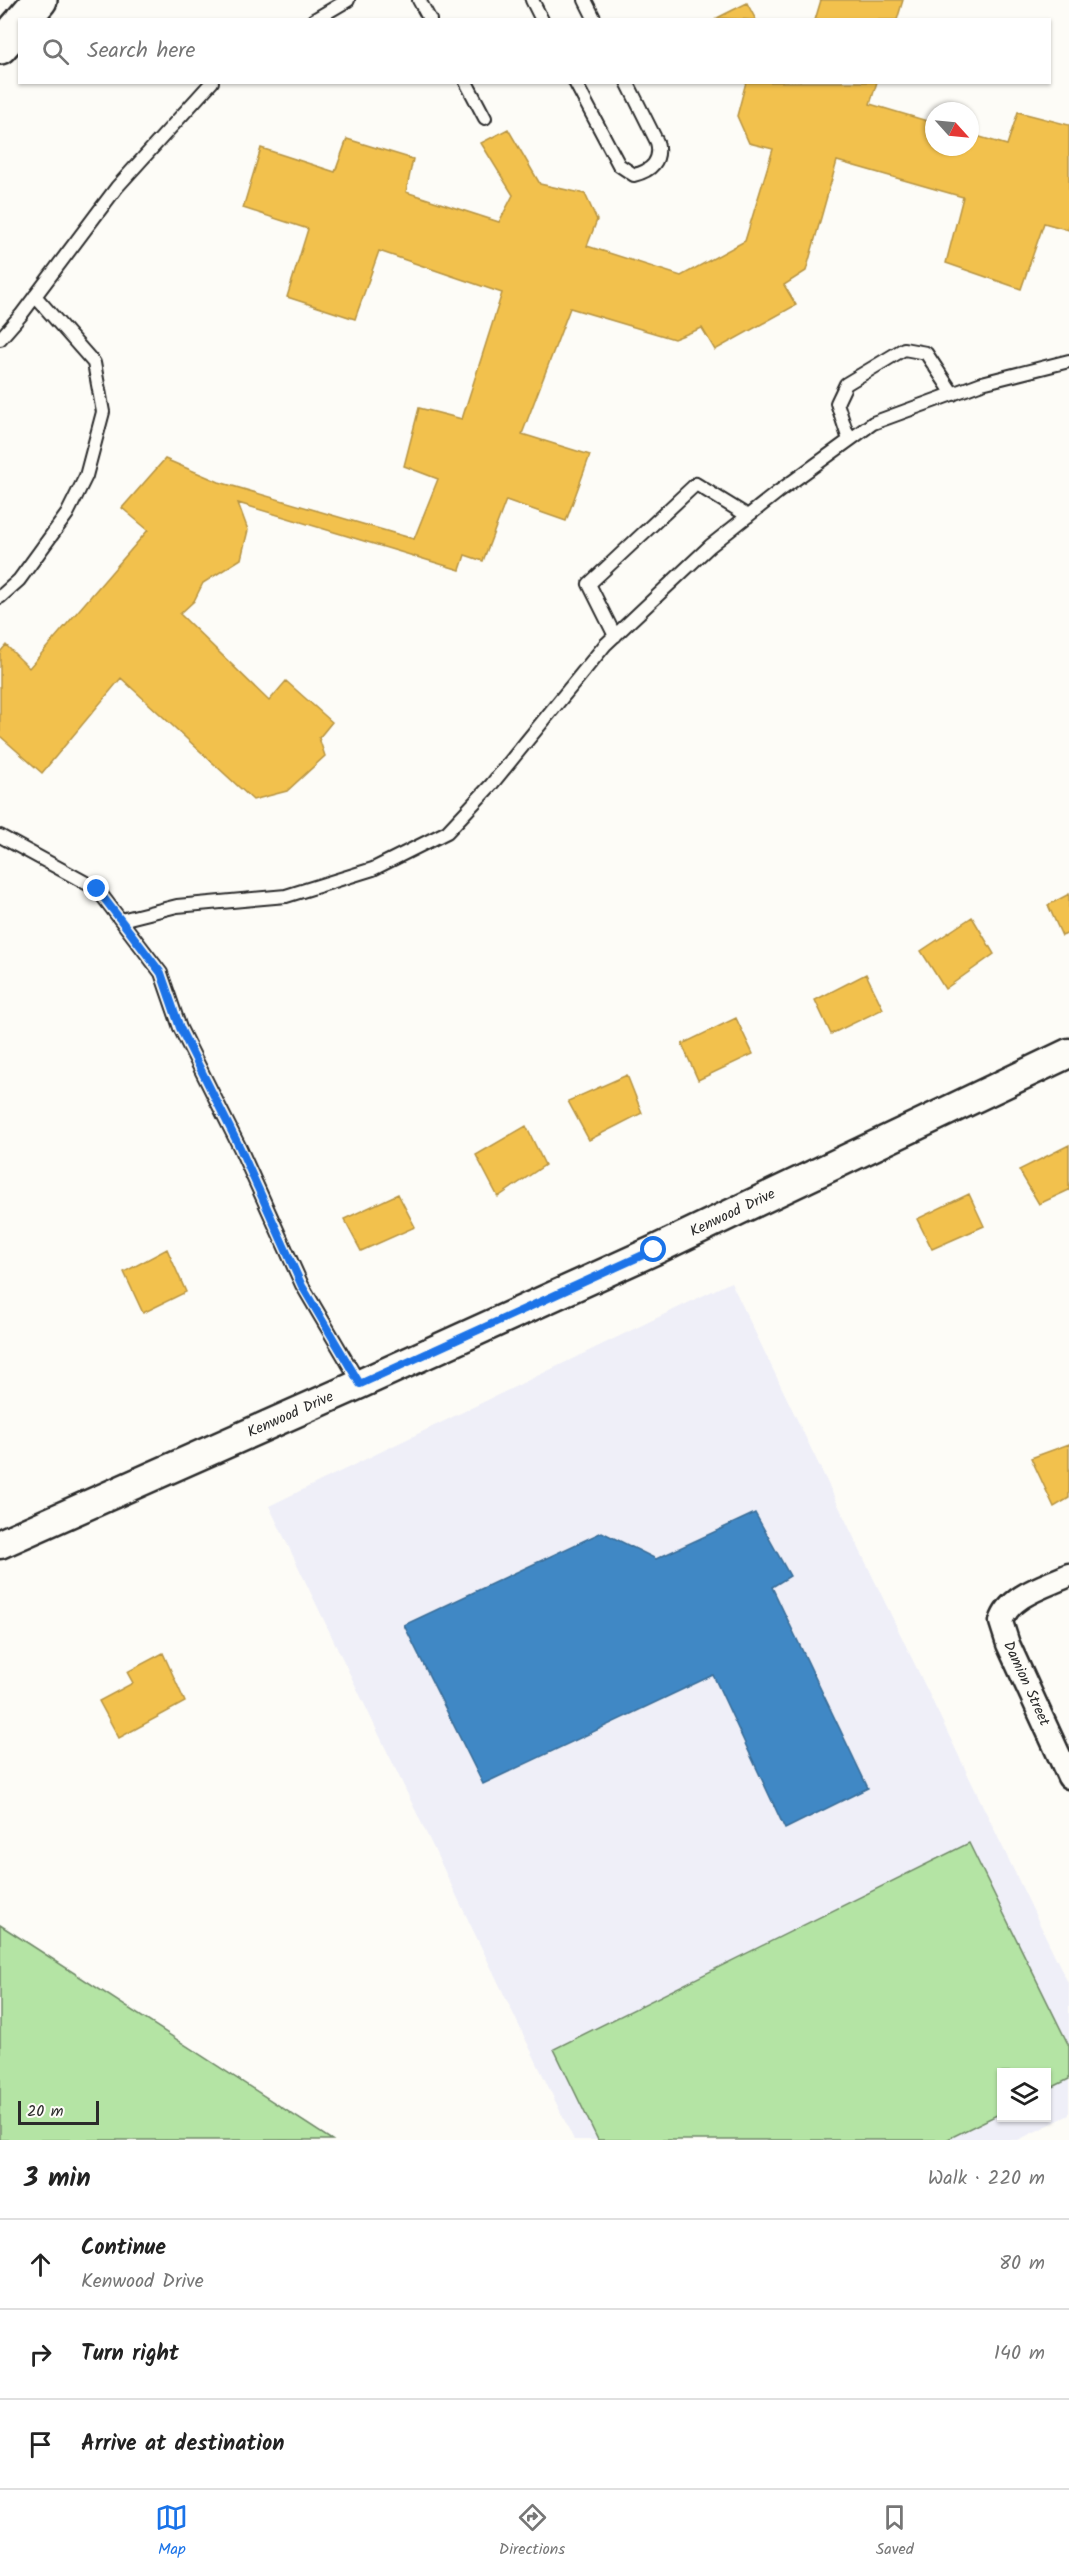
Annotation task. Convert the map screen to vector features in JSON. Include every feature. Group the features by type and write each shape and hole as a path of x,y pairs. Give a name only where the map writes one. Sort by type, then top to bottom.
{"highway":[{"path":"26,18 40,0"},
{"path":"0,48 18,26"}],"street":[{"name":"Kenwood Drive","path":"0,1544 665,1245 1069,1053"},
{"name":"Damion Street","path":"1069,1575 1018,1599 1008,1607 1001,1622 1008,1644 1069,1777"}],"lane":[{"path":"317,18 348,0"},
{"path":"418,0 429,18"},
{"path":"532,0 541,18"},
{"path":"585,0 594,18"},
{"path":"0,339 117,187 210,84"},
{"path":"467,84 485,118"},
{"path":"576,84 619,165 634,175 647,172 655,164 659,152 657,142 628,84"},
{"path":"0,597 19,580 67,514 86,476 103,412 94,363 35,296"},
{"path":"849,440 837,404 846,384 904,349 926,353 953,394"},
{"path":"121,920 177,906 286,896 374,869 447,832 491,785 615,636 710,546 748,516 873,423 982,383 1069,361"},
{"path":"615,636 589,584 696,484 748,516"},
{"path":"0,836 97,889 161,973 180,1028 240,1148 302,1286 360,1384"}],"shaded area":[{"path":"731,1282 1069,1985 1069,2115 1018,2140 574,2140 269,1506"}],"green space":[{"path":"969,1843 1069,2046 1069,2079 1051,2088 1051,2068 997,2068 997,2115 946,2140 598,2140 554,2049"},
{"path":"0,1925 332,2140 0,2140"}],"building: Homes":[{"path":"821,0 903,0 898,18 816,18"},
{"path":"747,3 755,18 717,18"},
{"path":"745,84 876,84 870,104 925,120 925,156 979,156 979,137 1007,145 1018,112 1069,125 1069,230 1044,223 1021,289 946,263 963,197 837,161 806,271 784,285 796,305 715,350 702,328 674,339 570,308 522,434 590,455 566,521 506,500 483,561 465,555 460,570 238,503 248,530 241,559 203,583 194,601 180,614 269,701 286,681 332,722 319,738 325,756 287,791 253,800 121,678 42,773 0,736 0,652 6,645 29,668 148,530 122,508 165,459 219,482 414,539 438,479 404,466 419,408 462,419 502,293 379,251 355,319 287,297 308,229 243,208 261,148 335,172 347,139 413,159 406,192 499,222 513,195 481,143 508,129 540,184 585,194 597,220 587,246 681,276 745,241 773,149 749,143 737,116"},
{"path":"1069,894 1069,933 1062,936 1048,905"},
{"path":"972,917 994,954 945,989 921,951"},
{"path":"866,974 883,1009 831,1034 815,1000"},
{"path":"736,1018 753,1054 698,1080 682,1044"},
{"path":"627,1075 642,1113 589,1140 568,1101"},
{"path":"526,1126 545,1165 498,1197 476,1155"},
{"path":"1069,1145 1069,1190 1039,1204 1019,1170"},
{"path":"398,1194 415,1227 361,1251 344,1219"},
{"path":"969,1194 984,1226 932,1249 917,1219"},
{"path":"167,1249 186,1292 143,1313 124,1272"},
{"path":"1069,1444 1069,1498 1054,1507 1031,1458"},
{"path":"163,1653 185,1702 119,1738 99,1701 133,1683 127,1672"}],"building: Schools":[{"path":"755,1513 790,1576 772,1587 868,1788 785,1829 713,1675 483,1784 404,1625 602,1532 656,1559"}],"route":[{"path":"97,889 161,973 180,1028 240,1148 302,1286 360,1384 654,1250"}]}
